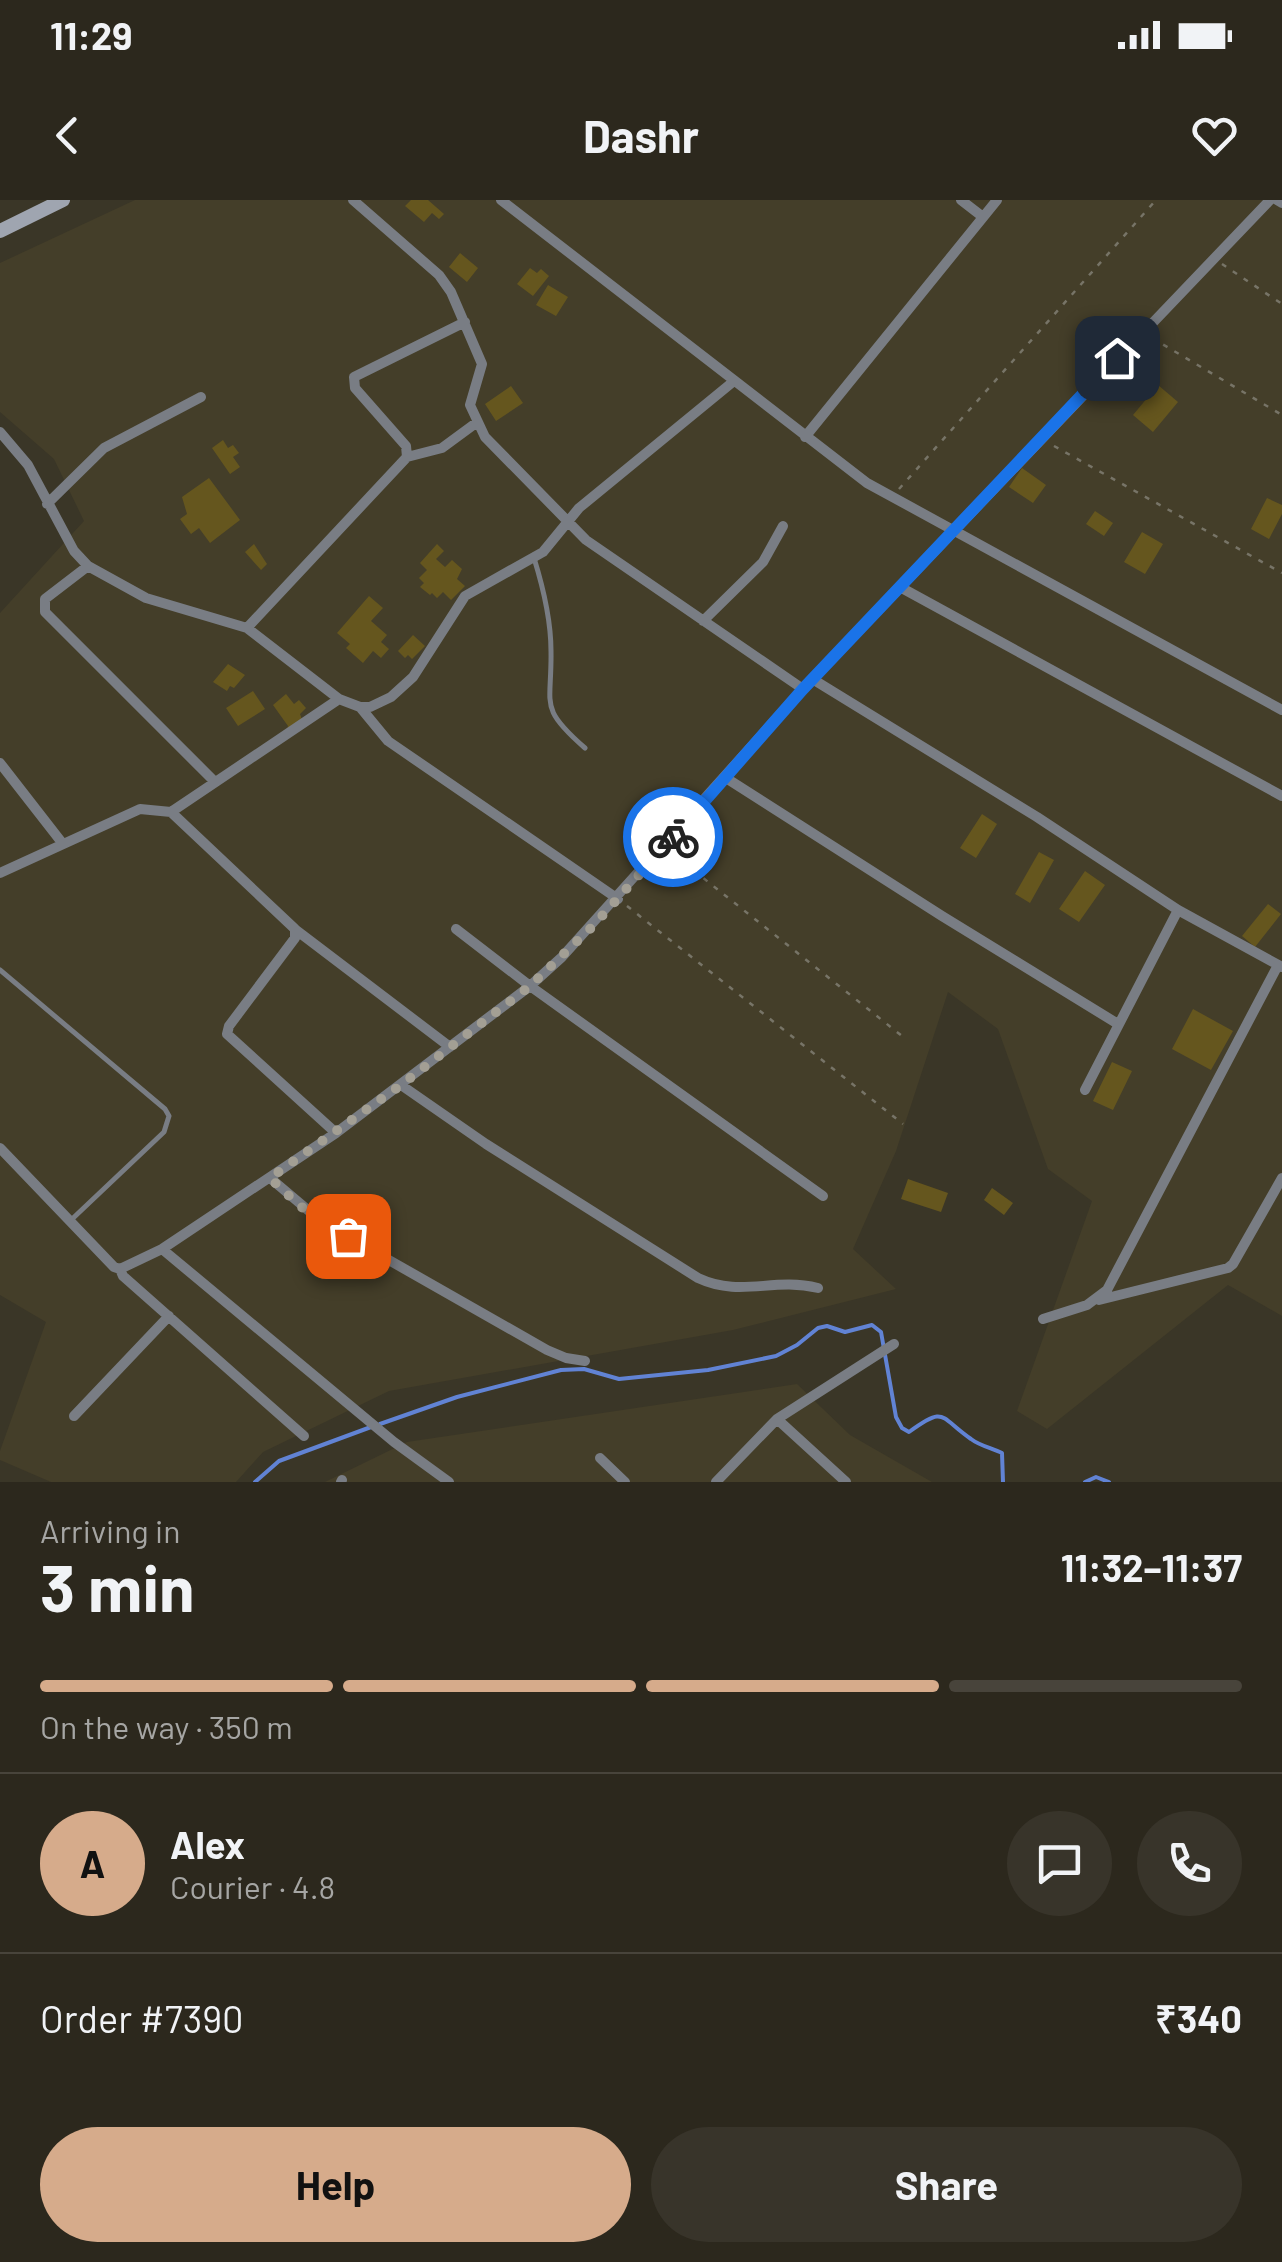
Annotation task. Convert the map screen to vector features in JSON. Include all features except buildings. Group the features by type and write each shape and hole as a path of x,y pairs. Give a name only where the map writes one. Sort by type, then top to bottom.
{"main road":[{"path":"0,232 63,200"}],"street":[{"path":"353,200 439,275 451,292 482,364 470,405 485,437 565,521 612,560 803,689"},
{"path":"501,200 805,437 891,498 1282,710"},
{"path":"962,200 983,217"},
{"path":"805,437 997,200"},
{"path":"120,1269 162,1249 336,1133 530,986 618,899 803,689 1040,438 1212,258 1276,201"},
{"path":"407,457 406,446 355,388 354,376 465,322"},
{"path":"0,432 28,464 74,550 88,566 146,598 247,628 339,699 370,707 391,697 413,678 465,596 534,558 556,538 565,521 734,382"},
{"path":"48,504 104,448 200,397"},
{"path":"247,628 407,457 442,448 476,422"},
{"path":"703,621 763,562 783,526"},
{"path":"88,566 45,599 45,612 214,781"},
{"path":"900,586 1282,796"},
{"path":"814,680 1178,910 1280,966 1116,1274 1096,1300"},
{"path":"171,812 339,699"},
{"path":"360,706 388,742 618,899"},
{"path":"0,763 63,844"},
{"path":"726,778 1118,1024"},
{"path":"0,872 140,808 171,812 295,929 450,1047"},
{"path":"1085,1090 1178,910"},
{"path":"295,929 294,938 227,1034 336,1133"},
{"path":"456,929 824,1196"},
{"path":"401,1085 486,1144 698,1278 728,1289 780,1282 818,1288"},
{"path":"0,1148 114,1267 304,1436"},
{"path":"270,1178 322,1222 547,1350 584,1361"},
{"path":"1043,1319 1096,1300 1228,1268 1282,1178"},
{"path":"162,1249 394,1442 449,1482"},
{"path":"74,1416 168,1316"},
{"path":"716,1482 776,1419 894,1344"},
{"path":"776,1419 846,1482"},
{"path":"600,1458 625,1482"}],"lane":[{"path":"534,558 544,592 551,647 547,696 558,721 586,748"},
{"path":"0,970 169,1116 164,1132 70,1220"}],"path":[{"path":"891,498 1156,200"},
{"path":"1212,258 1282,304"},
{"path":"1142,332 1282,415"},
{"path":"1040,438 1282,573"},
{"path":"664,847 906,1040"},
{"path":"618,899 903,1124"}],"shaded area":[{"path":"135,200 1282,200 1282,1316 1228,1285 1047,1429 1017,1411 1092,1201 1048,1169 998,1029 948,992 896,1151 853,1249 896,1289 733,1330 389,1391 263,1452 236,1482 51,1482 0,1460 46,1322 0,1295 0,613 84,521 54,459 0,412 0,263"},
{"path":"797,1384 850,1435 932,1482 325,1482 407,1442"}],"waterway":[{"path":"380,1424 457,1397 561,1370 584,1369 619,1379 708,1370 776,1356 818,1328 827,1326 845,1332 872,1325 881,1332 896,1417 902,1428 909,1432 930,1419 942,1417 975,1441 1002,1453 1003,1482"},
{"path":"255,1482 279,1461 371,1427"},
{"path":"1085,1482 1096,1477 1109,1482"}],"way so far":[{"path":"348,1236 300,1206 270,1178 336,1133 530,986 593,926 673,837"}],"route":[{"path":"673,837 803,689 1117,358"}]}
